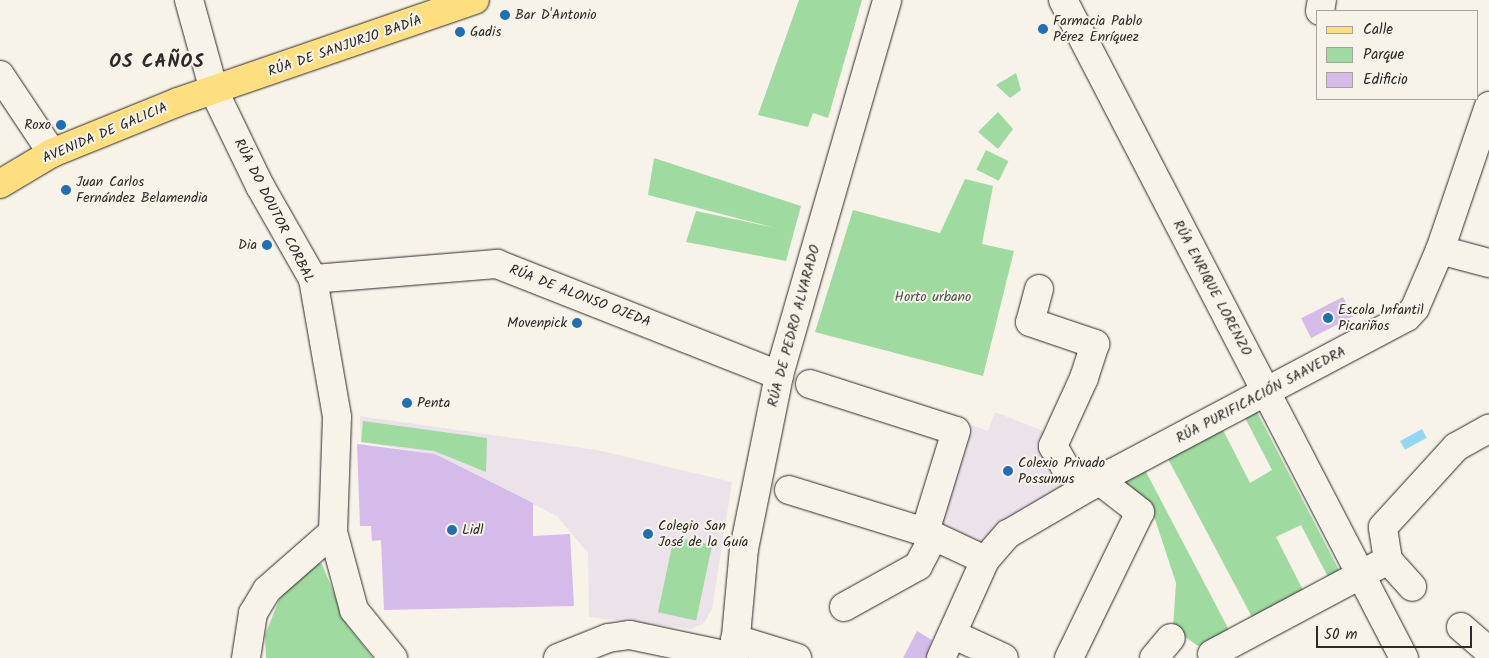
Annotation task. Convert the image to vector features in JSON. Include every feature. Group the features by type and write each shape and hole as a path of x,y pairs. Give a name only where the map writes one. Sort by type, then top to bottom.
{"main road":[{"name":"RÚA DE SANJURJO BADÍA","path":"214,91 476,0"},
{"name":"AVENIDA DE GALICIA","path":"0,184 52,153 214,91"}],"street":[{"name":"RÚA DO DOUTOR CORBAL","path":"189,0 214,91 260,186 313,279 337,417 334,532 354,610 393,658"},
{"name":"RÚA DE PEDRO ALVARADO","path":"734,651 753,496 779,375 887,0"},
{"name":"RÚA ENRIQUE LORENZO","path":"1063,0 1404,658"},
{"path":"0,75 52,153"},
{"name":"RÚA PURIFICACIÓN SAAVEDRA","path":"1004,658 947,646 985,560 1008,534 1095,483 1407,318 1416,308 1440,250 1489,106"},
{"path":"1440,250 1489,263"},
{"name":"RÚA DE ALONSO OJEDA","path":"313,279 497,264 779,375"},
{"path":"1039,289 1030,322 1095,344 1084,378 1053,446 1065,467 1095,483 1140,512 1069,658"},
{"path":"810,384 956,431 930,534 918,566 844,607"},
{"path":"1412,587 1388,560 1383,527 1456,447 1489,429"},
{"path":"789,490 930,534 985,560"},
{"path":"246,658 253,613 268,590 334,532"},
{"path":"1212,654 1388,560"},
{"path":"1461,627 1488,648"},
{"path":"558,658 608,638 630,635 734,651 797,658"},
{"path":"1154,658 1171,638"}],"shaded area":[{"name":"Colexio Privado Possumus","path":"995,412 1049,433 1073,492 1035,512 1030,505 983,546 941,526 972,425 988,431"},
{"name":"Colegio San José de la Guía","path":"360,416 597,450 732,482 712,609 704,623 691,629 589,617 588,553 557,516 433,454 361,442"}],"green space":[{"path":"799,0 862,0 828,118 813,113 808,127 758,115"},
{"path":"1016,73 1021,90 1010,98 996,85"},
{"path":"998,112 1013,129 998,149 978,132"},
{"path":"986,150 1008,161 999,181 976,170"},
{"path":"654,158 801,206 786,261 686,242 696,211 776,228 648,195"},
{"name":"Horto urbano","path":"965,179 993,186 982,244 1014,251 983,376 815,332 853,210 940,233"},
{"path":"1256,410 1339,570 1328,577 1301,525 1276,537 1303,590 1252,617 1167,457 1222,428 1250,483 1272,470 1244,416"},
{"path":"363,421 487,438 486,472 434,451 361,442"},
{"path":"1145,470 1229,630 1198,646 1173,628 1176,583 1153,513 1120,483"},
{"path":"674,537 712,545 696,620 658,612"},
{"path":"315,562 322,564 347,625 373,658 266,658 265,635 279,600 294,579"}],"water":[{"path":"1422,429 1427,438 1405,450 1400,441"}],"building":[{"name":"Escola Infantil Picariños","path":"1343,297 1353,317 1311,338 1301,318"},
{"name":"Lidl","path":"357,444 435,454 533,503 533,536 570,534 574,606 384,610 381,540 372,541 371,526 360,526"},
{"path":"917,631 932,640 926,658 903,658"}],"place":[{"name":"Bar D'Antonio","path":"505,15"},
{"name":"Farmacia Pablo Pérez Enríquez","path":"1043,29"},
{"name":"Gadis","path":"460,32"},
{"name":"Roxo","path":"61,125"},
{"name":"Juan Carlos Fernández Belamendia","path":"66,190"},
{"name":"Dia","path":"267,245"},
{"name":"Escola Infantil Picariños","path":"1328,318"},
{"name":"Movenpick","path":"577,323"},
{"name":"Penta","path":"407,403"},
{"name":"Colexio Privado Possumus","path":"1008,471"},
{"name":"Lidl","path":"452,530"},
{"name":"Colegio San José de la Guía","path":"648,534"}],"district":[{"name":"OS CAÑOS","path":"157,63"}]}
